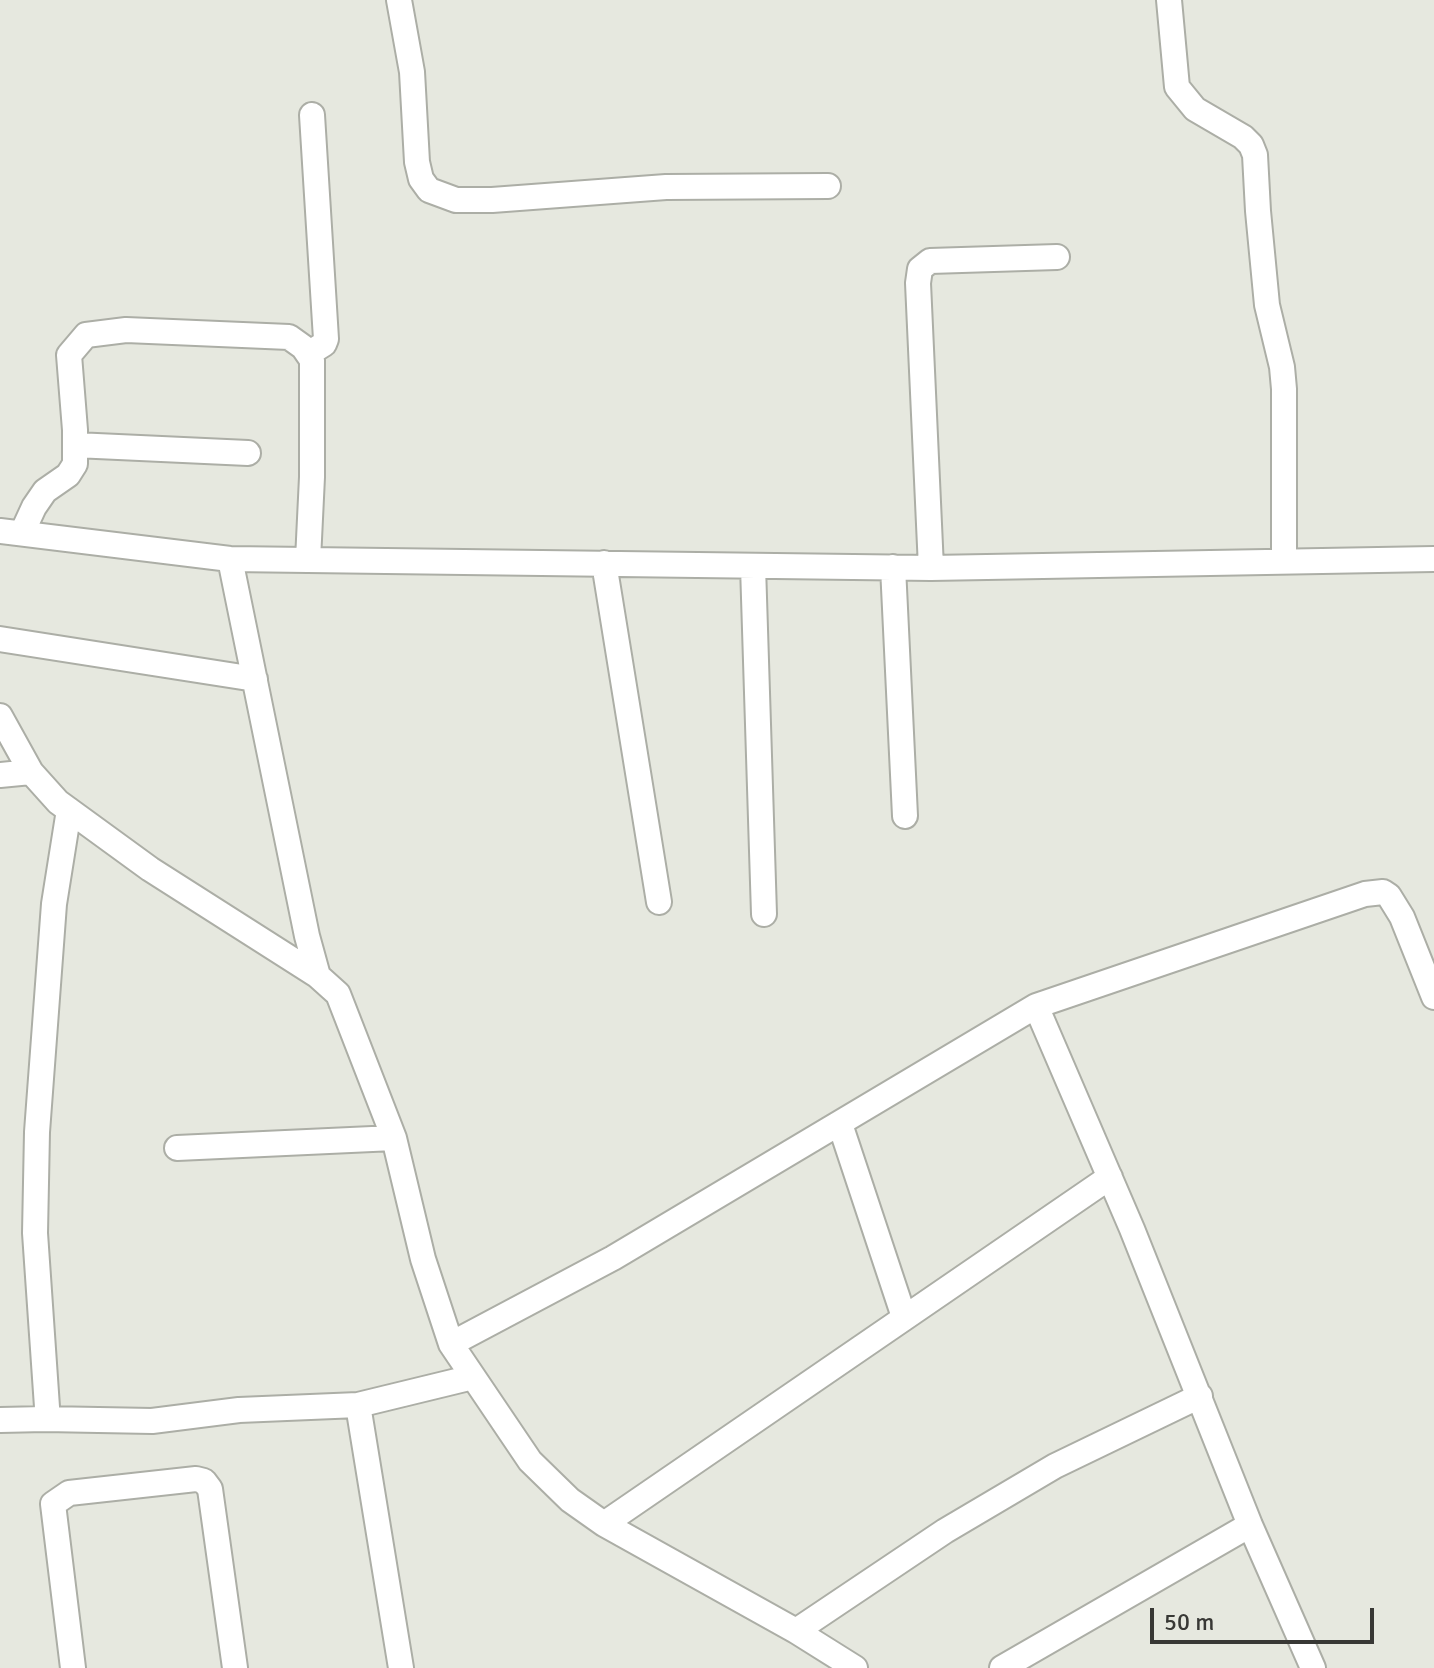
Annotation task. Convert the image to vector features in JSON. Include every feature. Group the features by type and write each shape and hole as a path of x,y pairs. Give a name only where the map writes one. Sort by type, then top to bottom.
{"street":[{"path":"399,0 412,72 417,162 421,179 429,190 456,200 492,200 666,187 828,186"},
{"path":"1169,0 1177,87 1195,109 1243,137 1255,155 1267,305 1282,367 1284,389 1284,561"},
{"path":"308,354 324,344 326,339 312,115"},
{"path":"931,568 918,283 920,269 930,261 1057,257"},
{"path":"11,532 45,491 68,475 75,464 69,355 86,335 126,330 289,337 303,347 312,360 308,560"},
{"path":"75,445 248,453"},
{"path":"11,532 230,559 931,568 1434,559"},
{"path":"230,559 307,936 318,976"},
{"path":"604,563 659,902"},
{"path":"753,566 764,914"},
{"path":"893,567 905,816"},
{"path":"0,639 255,679"},
{"path":"0,716 31,772 51,796 150,869 318,976 338,994 394,1138 423,1259 451,1344 530,1461 570,1500 604,1524 796,1631 855,1668"},
{"path":"0,775 31,772"},
{"path":"45,1419 48,1390 35,1233 37,1132 54,904 69,810"},
{"path":"451,1344 613,1258 1036,1006 1365,894 1383,892 1402,917 1434,997"},
{"path":"1036,1006 1110,1177 1250,1525 1313,1668"},
{"path":"840,1124 904,1317"},
{"path":"177,1148 394,1138"},
{"path":"604,1524 1110,1177"},
{"path":"0,1420 152,1421 239,1410 358,1405 473,1377"},
{"path":"796,1631 945,1531 1043,1473 1200,1396"},
{"path":"358,1405 401,1668"},
{"path":"73,1668 53,1504 69,1493 196,1479 204,1481 210,1489 235,1668"},
{"path":"1002,1668 1250,1525"}]}
